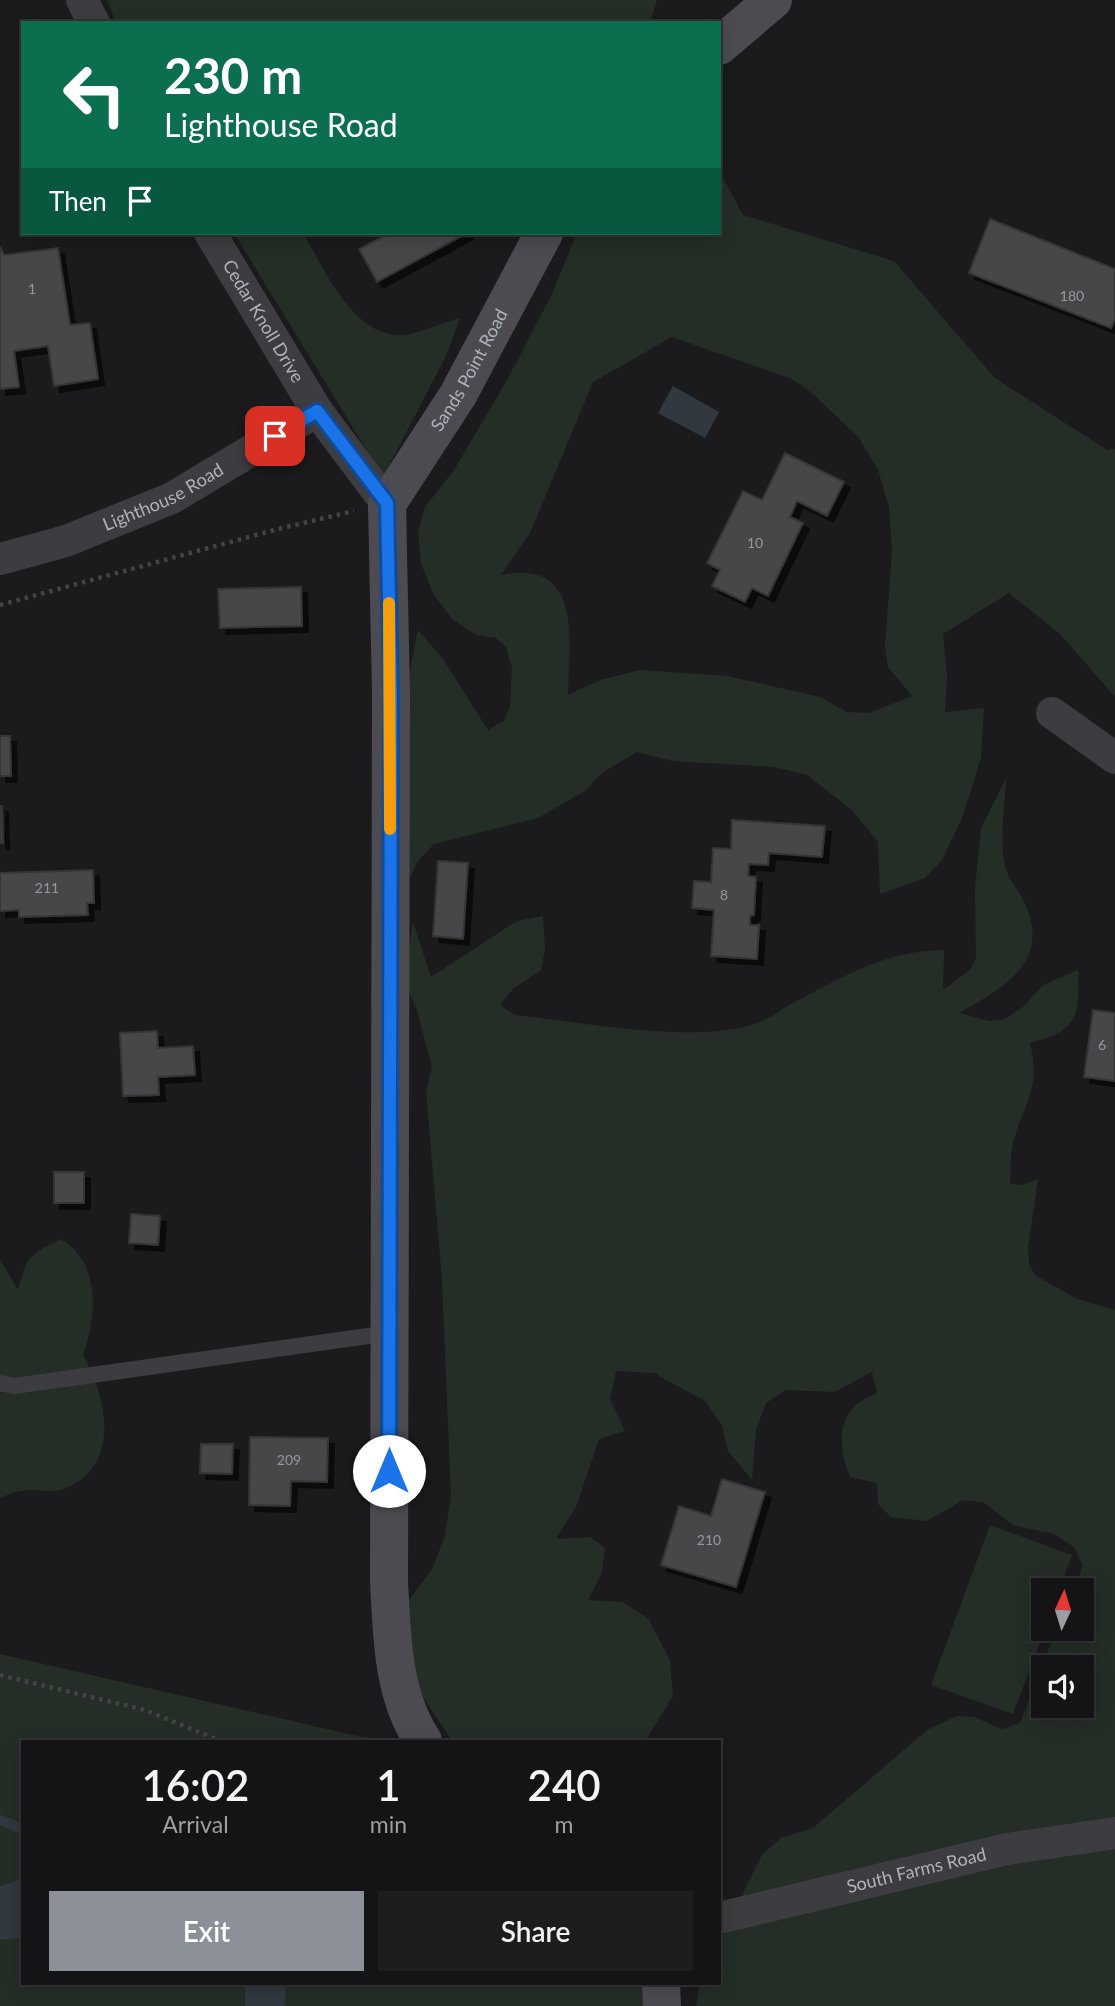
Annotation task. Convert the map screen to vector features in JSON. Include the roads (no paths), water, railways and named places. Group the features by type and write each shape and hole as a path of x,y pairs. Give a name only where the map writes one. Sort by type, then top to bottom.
{"main road":[{"path":"721,44 774,0"},
{"name":"Sands Point Road","path":"387,503 458,395 543,235"},
{"path":"387,503 391,694 389,1581 393,1645 402,1697 423,1740"},
{"path":"662,1985 662,2006"}],"street":[{"path":"82,0 93,21"},
{"name":"Cedar Knoll Drive","path":"211,235 317,411"},
{"path":"317,411 387,503"},
{"name":"Lighthouse Road","path":"0,559 66,541 172,498 317,411"},
{"path":"1052,713 1115,758"},
{"name":"South Farms Road","path":"721,1918 1007,1849 1115,1833"}],"lane":[{"path":"0,1382 14,1386 389,1333"}],"waterway":[{"path":"0,1820 21,1828"}]}
